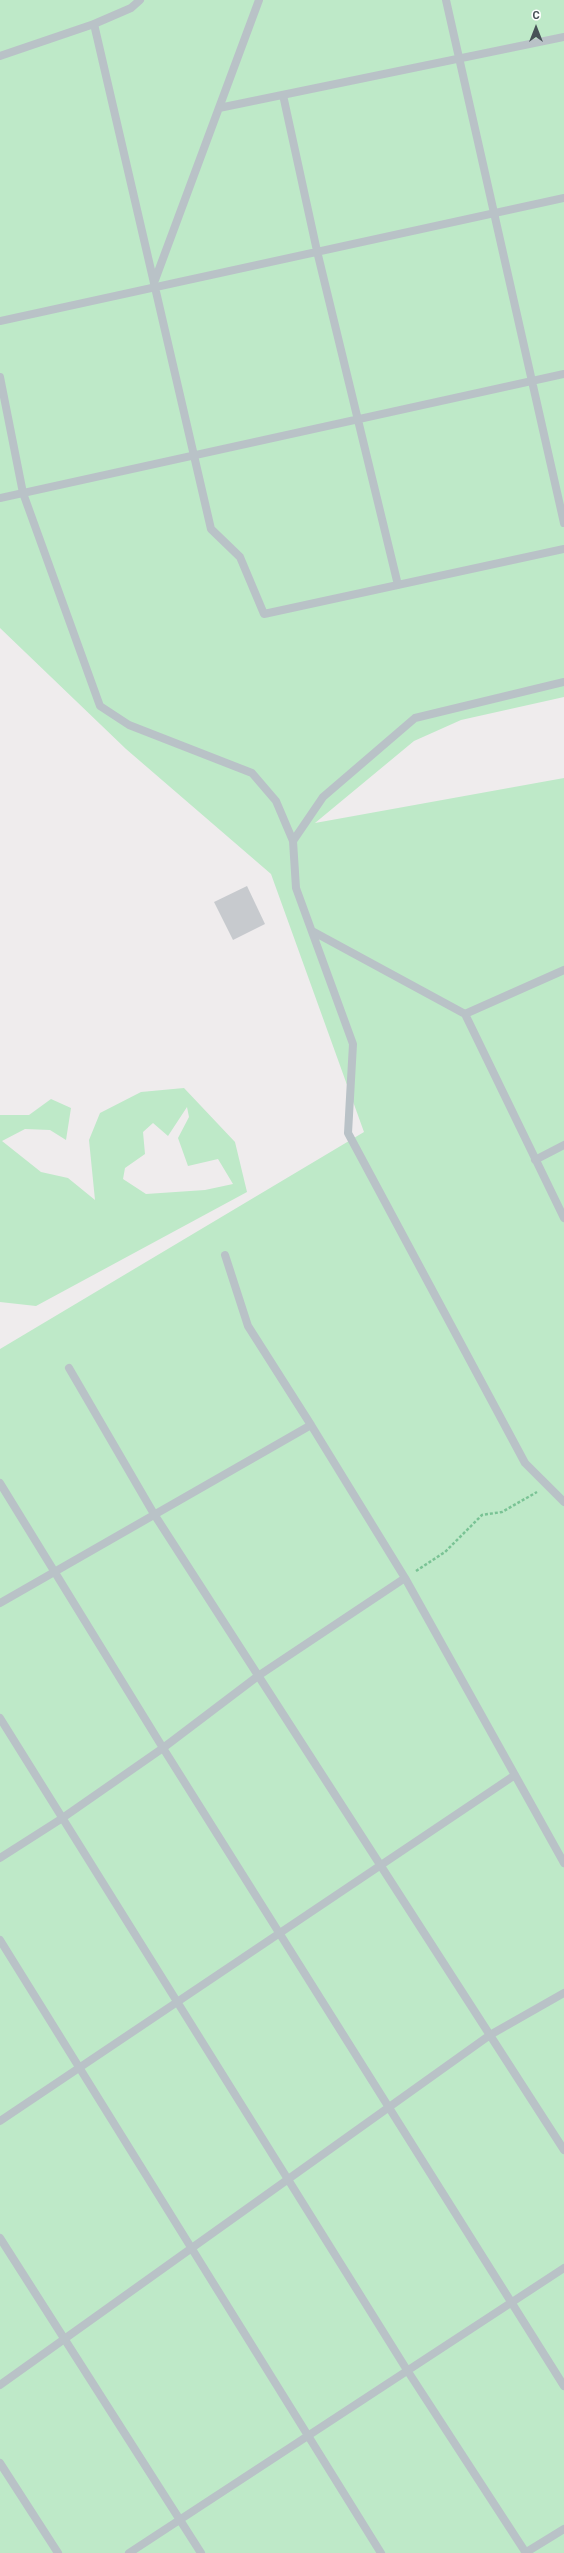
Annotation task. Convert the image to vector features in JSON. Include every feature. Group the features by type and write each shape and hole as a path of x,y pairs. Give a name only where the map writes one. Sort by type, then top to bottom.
{"lane":[{"path":"0,56 94,24 131,8 140,0"},
{"path":"156,284 259,0"},
{"path":"446,0 564,523"},
{"path":"94,24 156,284 211,529 240,557 264,614 564,549"},
{"path":"219,108 564,37"},
{"path":"283,95 317,251 398,585"},
{"path":"0,321 156,284 564,198"},
{"path":"0,498 194,456 357,418 564,374"},
{"path":"0,377 23,493 100,706 129,725 252,773 276,801 293,841 296,888 353,1044 348,1133 525,1463 564,1502"},
{"path":"293,841 323,797 415,718 564,682"},
{"path":"312,931 465,1014 564,1218"},
{"path":"465,1014 564,970"},
{"path":"535,1160 564,1145"},
{"path":"226,1255 248,1326 311,1425 404,1578 564,1863"},
{"path":"69,1368 154,1514 564,2150"},
{"path":"0,1603 55,1570 311,1425"},
{"path":"0,1483 55,1570 163,1748 513,2302 564,2386"},
{"path":"0,1858 61,1819 163,1748 258,1676 404,1578"},
{"path":"0,1718 61,1819 408,2370 526,2553 564,2529"},
{"path":"0,2121 515,1775"},
{"path":"0,1940 381,2553"},
{"path":"0,2386 490,2035 564,1993"},
{"path":"0,2238 201,2553"},
{"path":"129,2553 564,2268"},
{"path":"0,2463 58,2553"}],"path":[{"path":"404,1578 445,1552 482,1515 502,1512 548,1486"}],"green space":[{"path":"0,0 564,0 564,697 461,720 414,741 315,823 564,778 564,2553 0,2553 0,1349 364,1132 271,874 126,749 0,628"},
{"path":"184,1088 235,1142 247,1192 36,1306 0,1302 0,1115 29,1115 51,1099 71,1108 66,1140 50,1130 25,1129 2,1141 41,1172 68,1178 95,1200 89,1140 100,1113 141,1092","holes":["187,1107 189,1117 178,1138 188,1166 218,1159 233,1184 205,1190 146,1194 123,1179 125,1168 145,1154 143,1132 153,1123 168,1136"]}],"building":[{"path":"247,886 265,924 233,940 214,902"}]}
